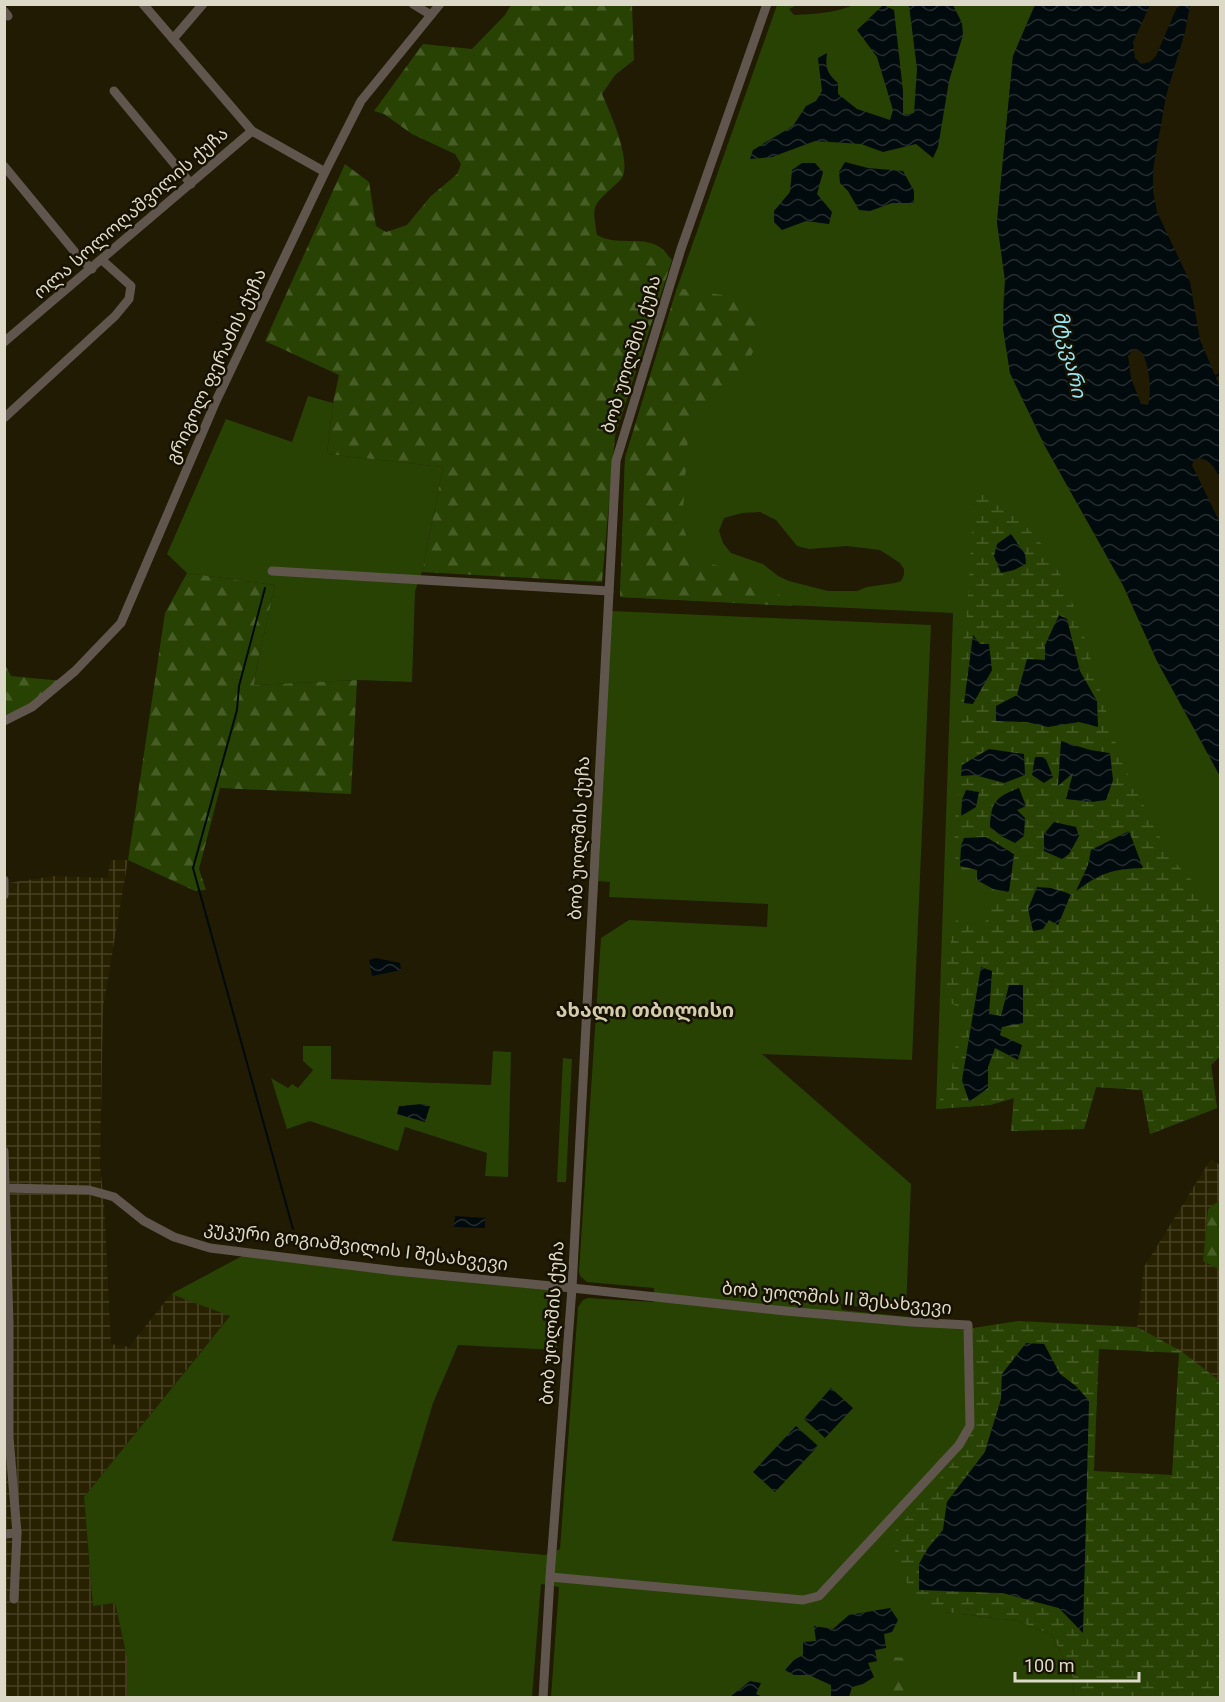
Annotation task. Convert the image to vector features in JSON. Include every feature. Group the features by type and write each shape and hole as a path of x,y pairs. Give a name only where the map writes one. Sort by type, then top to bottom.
{"street":[{"path":"143,4 252,131 325,172"},
{"path":"173,39 203,4"},
{"path":"413,4 431,15"},
{"name":"გრიგოლ ფერაძის ქუჩა","path":"4,721 38,703 75,670 121,623 216,401 325,172 362,101 440,4"},
{"name":"ბობ უოლშის ქუჩა","path":"543,1698 572,1288 616,460 681,249 767,4"},
{"path":"114,91 191,184"},
{"name":"ოლა სოლოღაშვილის ქუჩა","path":"4,342 252,131"},
{"path":"4,166 92,269"},
{"path":"4,418 115,316 129,299 131,286 102,260"},
{"path":"272,571 609,591"},
{"path":"4,880 4,895"},
{"path":"4,1151 9,1324 9,1437 17,1533 14,1599"},
{"name":"კუკური გოგიაშვილის I შესახვევი","path":"5,1187 89,1190 105,1194 114,1197 144,1221 174,1237 210,1248 572,1288"},
{"name":"ბობ უოლშის II შესახვევი","path":"550,1577 803,1600 814,1598 824,1593 956,1450 969,1426 968,1325 813,1314 572,1288"},
{"path":"4,1534 17,1533"}],"shaded area":[{"path":"111,860 128,860 103,1008 100,1166 111,1344 129,1347 171,1294 230,1315 84,1497 93,1606 115,1603 127,1657 127,1697 5,1698 5,887 8,883 54,876 107,878"},
{"path":"1211,1159 1220,1165 1220,1200 1208,1209 1203,1261 1220,1270 1220,1381 1181,1351 1137,1327 1144,1267"}],"green space":[{"path":"856,4 1035,5 1013,56 997,222 1005,280 1003,307 1010,373 1045,446 1123,585 1157,661 1220,776 1220,1056 1211,1065 1217,1108 1150,1134 1142,1090 1096,1087 1084,1129 1011,1131 1014,1098 990,1105 936,1109 953,613 620,597 625,458 677,288 777,5 797,5 789,9 794,15 825,12","holes":["760,512 776,520 797,546 809,549 847,546 880,550 900,563 904,569 904,575 901,581 895,583 867,587 857,591 828,591 789,581 778,576 763,564 731,553 723,543 719,531 724,518 742,513"]},
{"path":"511,5 632,5 634,60 615,75 602,94 622,146 623,176 595,207 595,225 597,235 612,240 651,243 662,249 672,260 615,436 602,582 422,572 443,467 327,454 339,375 265,341 345,164 369,182 376,226 386,232 407,225 430,197 457,174 461,164 455,154 412,134 384,114 374,111 423,44 472,49 505,15"},
{"path":"677,288 762,301 754,349 738,388 705,411 688,436 682,525 696,560 754,575 793,606 620,597 625,458"},
{"path":"308,396 333,403 327,454 443,467 422,572 415,591 412,682 357,680 254,685 275,585 187,573 167,554 226,419 292,442"},
{"path":"977,488 1012,512 1038,539 1063,579 1080,623 1121,761 1170,857 1220,910 1220,1056 1211,1065 1217,1108 1150,1134 1142,1090 1096,1087 1084,1129 1011,1131 1014,1098 990,1105 936,1109 951,1074 962,1009 947,1001 947,958 956,920 983,927 991,911 990,899 959,872 954,852 956,802 962,782 958,767 962,736 961,654 967,613 973,513","holes":["1067,619 1080,671 1097,701 1098,727 1079,722 1048,727 1027,722 996,721 996,706 1017,695 1045,661 1045,645","973,636 980,644 964,703","1061,741 1090,750 1110,753 1092,802 1066,799 1073,772 1058,785","1024,755 1025,775 1004,783 975,775","999,796 1017,810 990,827 990,811","1091,850 1142,867 1116,869 1095,877 1077,890 1088,865","1014,854 1009,892 993,889 977,880 977,870","981,967 992,972 989,1014 1001,1016 1009,986 1000,1035 1018,1060 995,1047 988,1067 970,1025"]},
{"path":"187,573 275,585 254,685 357,680 351,794 220,788 199,869 206,890 195,891 128,860 165,613"},
{"path":"612,611 931,625 912,1060 762,1054 911,1184 906,1311 840,1303 842,1310 958,1322 973,1328 968,1445 932,1489 945,1612 1018,1621 1052,1635 1073,1678 1074,1697 551,1697 559,1587 541,1584 532,1697 127,1697 127,1657 115,1603 93,1606 84,1497 230,1316 171,1294 242,1256 559,1291 557,1350 458,1345 433,1403 392,1541 545,1555 560,1549 578,1307 583,1300 588,1298 654,1302 654,1288 587,1282 580,1276 579,1271 601,938 629,920 767,927 768,904 609,897 610,882 598,881"},
{"path":"4,663 11,676 62,681 26,707 5,715"},
{"path":"303,1046 331,1046 331,1079 491,1085 493,1051 511,1052 508,1177 485,1176 487,1153 405,1127 398,1151 310,1121 287,1129 271,1078 288,1088 292,1084 298,1088 313,1070 303,1061"},
{"path":"563,1058 572,1059 566,1182 557,1182"},
{"path":"1220,1200 1220,1270 1203,1261 1208,1209"},
{"path":"1018,1321 1137,1327 1181,1351 1220,1381 1220,1697 1074,1697 1073,1678 1052,1635 1018,1621 945,1612 914,1602 890,1537 968,1445 973,1328","holes":["1044,1344 1060,1374 1077,1387 1082,1632 1059,1608 1003,1593 919,1590 928,1548 943,1530 947,1502 985,1452 1001,1399 1002,1374","1099,1349 1179,1353 1172,1475 1094,1471"]},
{"path":"893,1657 904,1658 914,1697 873,1697 882,1689"}],"water":[{"path":"883,5 894,10 903,91 903,115 914,113 917,69 909,5 953,5 962,23 963,35 949,81 938,147 933,158 916,144 883,152 861,144 815,141 772,157 750,159 753,150 793,126 806,106 816,101 822,91 818,58 827,53 828,70 838,83 838,94 857,109 890,120 893,110 877,57 857,30"},
{"name":"მტკვარი","path":"1035,5 1150,5 1133,42 1135,58 1141,64 1150,62 1156,56 1178,5 1190,5 1185,32 1166,96 1153,170 1153,191 1157,212 1190,282 1200,340 1220,387 1220,478 1207,460 1194,460 1192,465 1220,523 1220,776 1157,661 1123,585 1045,446 1010,373 1003,329 1005,280 997,222 1013,56","holes":["1133,349 1142,352 1149,378 1148,405 1141,404 1131,378 1128,356"]},
{"path":"845,162 868,168 903,171 914,191 914,203 892,203 870,211 859,210 848,191 840,183 839,172"},
{"path":"802,163 815,163 823,172 817,194 832,212 829,224 806,221 782,230 774,222 774,211 790,192 792,170"},
{"path":"1011,534 1025,554 1026,564 1001,573 994,556 997,544"},
{"path":"1059,615 1067,619 1080,671 1097,701 1098,727 1079,722 1048,727 1027,722 996,721 996,706 1017,695 1027,659 1045,660 1045,645"},
{"path":"973,635 980,644 989,644 992,670 973,704 964,703"},
{"path":"1061,741 1090,750 1110,753 1113,780 1106,800 1092,802 1066,799 1073,773 1058,786"},
{"path":"989,749 1024,754 1025,775 1004,783 975,775 961,776 962,765"},
{"path":"1035,757 1045,757 1053,777 1044,783 1032,775"},
{"path":"1019,788 1026,806 1017,810 1025,818 1024,836 1015,843 990,827 996,801"},
{"path":"966,790 979,792 976,807 961,816 962,800"},
{"path":"1054,822 1076,827 1079,836 1069,854 1062,859 1044,851 1044,834"},
{"path":"1129,831 1143,868 1107,873 1076,891 1088,865 1091,850"},
{"path":"986,837 1014,854 1009,892 993,889 977,880 977,870 960,866 961,846 964,838"},
{"path":"1037,887 1051,888 1071,894 1058,925 1049,920 1043,929 1033,931 1028,909"},
{"path":"376,958 400,963 401,970 372,976 369,960"},
{"path":"981,967 992,971 989,1014 1001,1016 1009,985 1023,985 1023,1023 1002,1027 1000,1035 1022,1045 1018,1060 995,1048 988,1067 988,1088 969,1102 962,1080"},
{"path":"423,1104 430,1106 425,1122 397,1114 399,1106"},
{"path":"455,1216 485,1218 485,1228 454,1227"},
{"path":"1026,1343 1044,1344 1060,1374 1077,1387 1089,1401 1083,1633 1059,1608 1003,1593 919,1590 919,1564 928,1548 943,1530 947,1502 985,1452 1001,1399 1002,1374"},
{"path":"831,1388 853,1408 825,1438 804,1419"},
{"path":"796,1426 818,1446 775,1492 753,1472"},
{"path":"890,1608 898,1620 892,1632 884,1634 886,1648 875,1650 877,1661 868,1663 874,1677 863,1684 852,1687 849,1697 831,1697 831,1685 809,1675 794,1675 785,1670 794,1660 803,1655 803,1642 816,1641 814,1626 833,1629 849,1615"},
{"path":"750,1681 761,1683 756,1694 763,1697 730,1697"}],"waterway":[{"path":"1212,378 1220,374"},
{"path":"265,588 239,686 237,710 193,868 293,1229"}],"district":[{"name":"ახალი თბილისი","path":"645,1010"}]}
